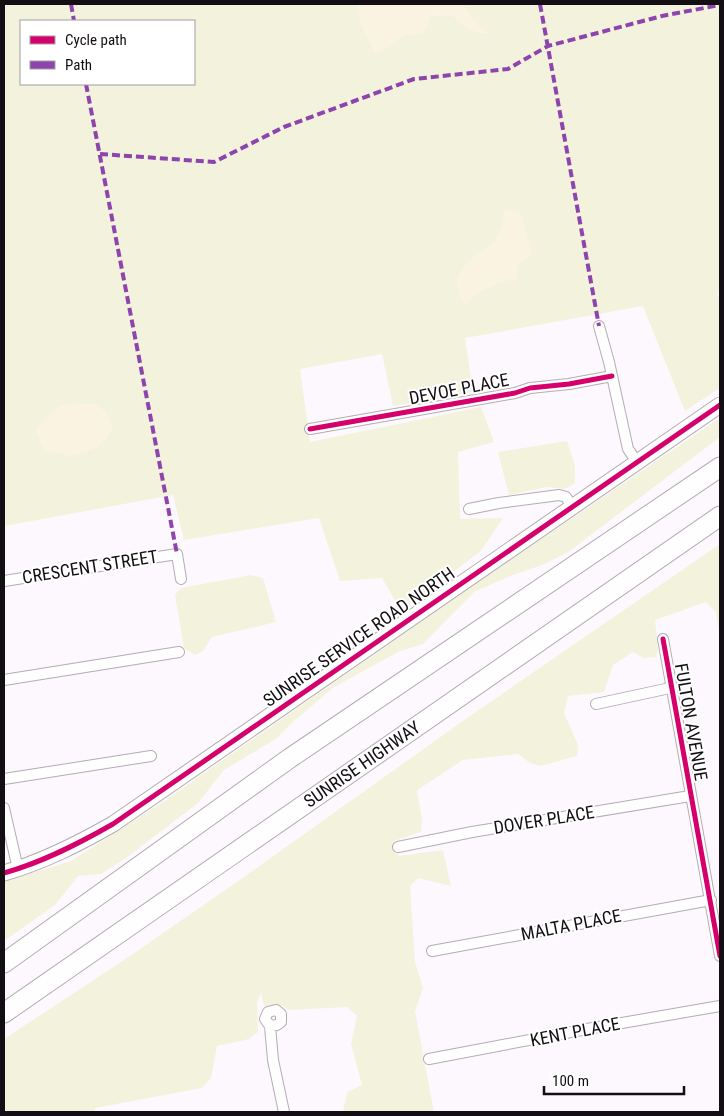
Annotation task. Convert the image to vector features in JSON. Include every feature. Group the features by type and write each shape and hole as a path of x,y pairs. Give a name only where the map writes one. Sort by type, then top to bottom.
{"highway":[{"path":"4,963 290,758 720,467"},
{"name":"SUNRISE HIGHWAY","path":"4,1013 720,516"}],"street":[{"path":"599,326 628,449 637,462"},
{"name":"DEVOE PLACE","path":"310,429 515,393 530,388 568,384 612,376"},
{"name":"SUNRISE SERVICE ROAD NORTH","path":"11,871 68,849 113,824 720,405"},
{"path":"469,509 499,502 554,495 566,497 572,508"},
{"name":"CRESCENT STREET","path":"4,581 177,554 181,579"},
{"name":"FULTON AVENUE","path":"663,640 670,688 720,956"},
{"path":"4,680 179,652"},
{"path":"596,704 670,688"},
{"path":"4,779 150,756"},
{"name":"DOVER PLACE","path":"398,848 472,832 690,796"},
{"path":"4,808 11,871"},
{"name":"MALTA PLACE","path":"432,951 711,900"},
{"name":"KENT PLACE","path":"429,1059 720,1006"},
{"path":"270,1026 273,1060 284,1112"}],"green space":[{"path":"4,4 359,4 394,45 404,34 422,33 430,16 452,15 470,30 487,34 468,14 463,4 720,4 720,291 717,292 720,302 720,388 685,411 643,306 465,338 473,392 393,406 382,354 300,369 310,442 481,407 494,442 458,452 460,519 503,518 481,551 401,611 382,578 340,581 319,518 184,540 173,495 4,526","holes":["505,210 524,260 518,262 516,280 503,280 476,293 467,262 496,241 503,224"]},
{"path":"720,418 720,437 567,553 474,592 423,644 400,651 334,687 277,738 224,770 198,803 126,858 101,874 78,876 55,905 4,941 4,882 71,861 160,804 494,571"},
{"path":"567,441 575,466 575,483 565,489 547,487 509,495 498,452"},
{"path":"720,544 720,639 716,612 706,602 655,620 658,649 656,657 644,658 633,652 613,665 604,692 568,696 564,713 578,745 577,756 540,766 530,763 518,754 463,760 417,790 422,819 421,832 394,841 394,850 399,856 443,850 451,886 418,878 410,886 415,962 423,988 415,1011 434,1112 343,1112 347,1092 362,1085 351,1044 357,1016 347,1007 290,1010 282,1006 264,1006 261,992 257,1003 258,1032 249,1039 217,1046 211,1078 202,1088 95,1108 94,1112 4,1112 4,1039 127,958 470,716"},
{"path":"251,575 263,578 276,622 212,637 203,651 195,655 184,648 175,595 181,588"}],"sand":[{"path":"359,4 463,4 468,14 488,34 470,30 452,15 431,16 422,34 404,34 394,45 375,53 360,23"},
{"path":"505,209 520,213 531,256 518,262 516,280 509,280 489,286 466,304 460,297 457,278 467,262 496,241 503,224"},
{"path":"94,404 107,414 112,430 98,447 70,456 44,450 36,429 60,405"}],"marked path":[{"path":"71,4 74,20"},
{"path":"540,4 599,326"},
{"path":"100,154 214,162 284,127 414,79 508,69 548,46 662,16 720,5"},
{"path":"86,85 177,554"}],"cycle path":[{"path":"310,429 515,393 530,388 569,384 612,376"},
{"path":"4,873 33,864 60,852 113,824 720,405"},
{"path":"663,639 720,956"}]}
